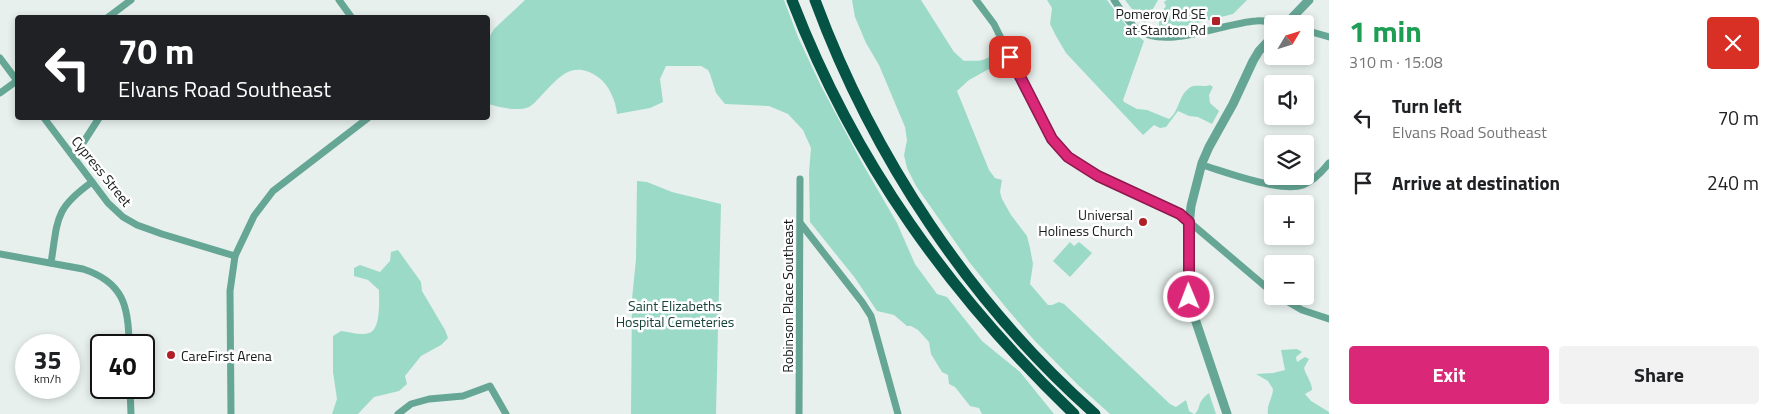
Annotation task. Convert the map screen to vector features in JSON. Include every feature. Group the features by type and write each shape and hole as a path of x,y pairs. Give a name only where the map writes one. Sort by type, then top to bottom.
{"highway":[{"path":"792,0 815,54 846,118 882,182 911,225 953,283 988,325 1030,371 1074,414"},
{"path":"815,0 869,122 898,174 932,226 1003,320 1043,364 1095,414"}],"street":[{"path":"111,15 131,0"},
{"path":"339,0 350,15"},
{"path":"976,0 994,24 1052,139 1063,153 1086,169 1180,214 1264,285"},
{"path":"1114,0 1135,28 1157,38 1168,38 1250,21 1264,21"},
{"path":"1295,15 1309,0"},
{"path":"1314,33 1329,37"},
{"path":"1227,414 1190,304 1189,222 1191,206 1209,147 1230,110 1259,51 1264,46"},
{"path":"0,58 15,77"},
{"path":"0,93 15,82"},
{"name":"Cypress Street","path":"46,120 108,203 123,217 137,225 162,234 235,256"},
{"path":"74,157 98,120"},
{"path":"231,414 230,291 235,256 254,216 273,191 365,120"},
{"path":"1202,165 1282,188 1303,185 1320,175 1329,163"},
{"name":"Robinson Place Southeast","path":"799,414 800,179"},
{"path":"51,263 59,216 70,198 92,182"},
{"path":"801,224 871,316 898,414"},
{"path":"0,254 83,269 107,279 123,300 127,310 128,334"},
{"path":"1293,305 1329,320"},
{"path":"398,414 411,404 463,396 490,386 506,414"},
{"path":"130,399 131,414"}],"green space":[{"path":"525,0 784,0 798,37 821,86 897,223 915,264 937,294 947,297 982,341 1020,372 1054,414 982,414 979,408 970,406 955,387 949,384 948,375 942,372 931,354 929,342 918,330 907,326 894,315 877,311 855,278 810,222 809,173 811,148 803,130 788,114 769,106 725,104 716,93 708,70 701,66 666,66 660,79 663,102 650,108 617,114 609,89 605,84 598,77 580,70 573,70 559,78 529,107 513,109 490,105 490,36 494,29"},
{"path":"852,0 921,0 954,52 964,61 983,60 997,54 1000,56 998,64 969,80 957,91 989,170 995,178 1002,180 1000,192 1002,199 1011,215 1027,236 1033,264 1030,284 1048,305 1059,302 1064,304 1170,404 1176,407 1186,400 1189,411 1194,414 1110,414 1079,386 1008,310 970,263 916,186 907,168 904,155 907,140 905,127 879,65 866,43 855,17"},
{"path":"1047,0 1107,0 1128,28 1144,41 1123,100 1124,102 1137,109 1147,110 1169,119 1175,112 1182,96 1190,87 1210,85 1213,87 1209,95 1210,103 1219,111 1212,124 1198,117 1189,116 1178,111 1166,127 1160,128 1154,125 1143,135 1066,53 1050,24 1052,8"},
{"path":"1125,0 1158,0 1145,23"},
{"path":"1167,0 1247,0 1233,14 1181,27 1173,25 1159,28 1159,16 1166,6 1164,2"},
{"name":"Saint Elizabeths Hospital Cemeteries","path":"637,181 647,182 672,192 721,204 716,414 631,414 632,299 636,259"},
{"path":"1070,242 1074,246 1079,242 1092,253 1070,277 1053,261"},
{"path":"398,250 421,282 422,291 448,338 441,345 421,356 405,376 407,384 399,391 374,397 358,414 332,414 337,399 333,372 333,336 341,331 359,334 369,333 373,331 377,321 379,290 368,280 354,276 354,268 360,265 380,272 390,261 391,252"},
{"path":"1297,349 1302,352 1296,357 1297,362 1305,357 1309,359 1304,368 1312,390 1305,394 1311,401 1329,412 1329,414 1268,414 1273,389 1268,381 1256,374 1285,370 1281,350"},
{"path":"1209,393 1216,414 1195,414 1202,399"}],"place":[{"name":"Pomeroy Rd SE at Stanton Rd","path":"1216,21"},
{"name":"Universal Holiness Church","path":"1143,222"},
{"name":"CareFirst Arena","path":"171,355"}],"route":[{"path":"1010,57 1036,110 1059,149 1075,163 1098,176 1180,214 1189,222 1189,297"}]}
